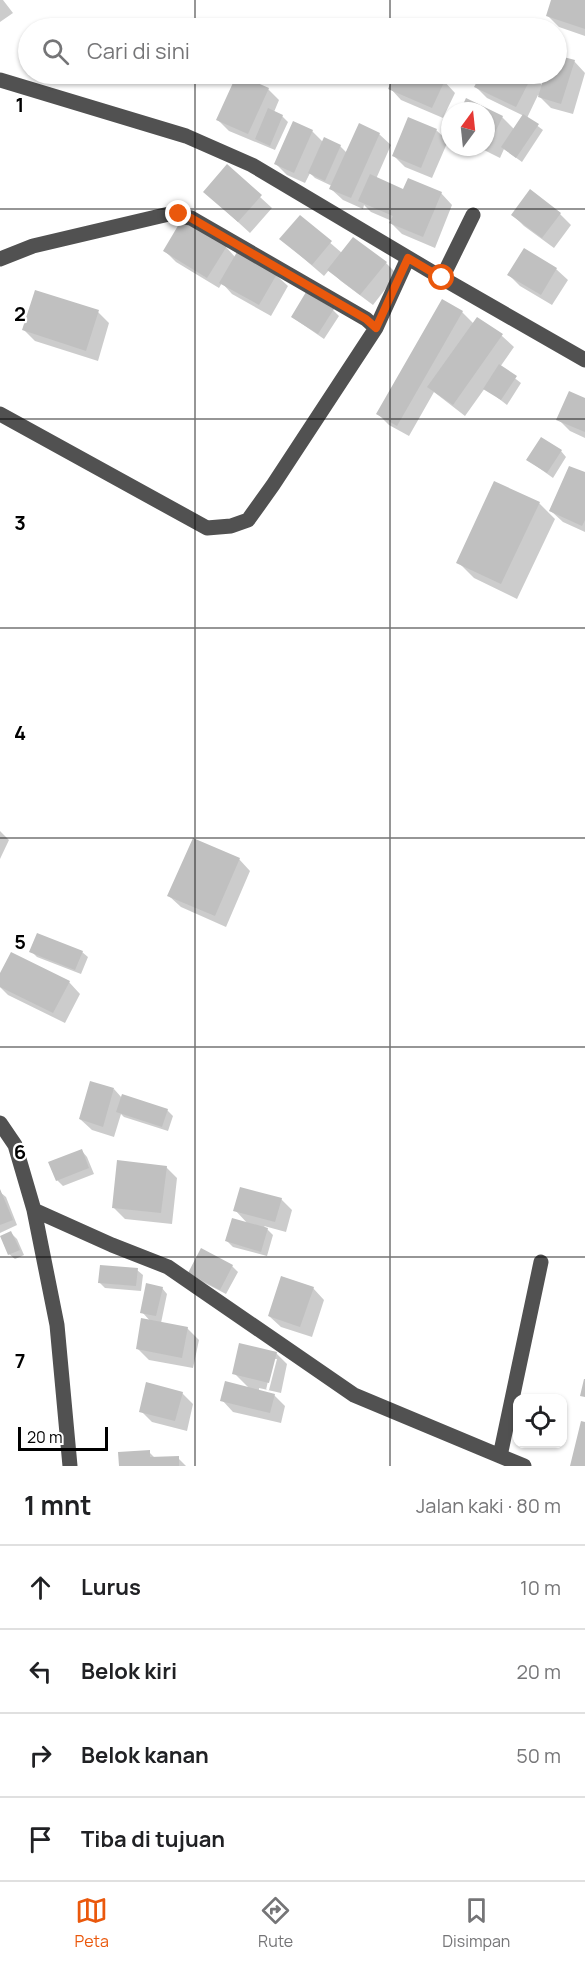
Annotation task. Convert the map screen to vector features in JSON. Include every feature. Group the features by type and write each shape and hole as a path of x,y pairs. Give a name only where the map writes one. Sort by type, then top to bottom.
{"street":[{"path":"0,80 186,136 252,165 585,360"},
{"path":"0,258 33,246 169,214 179,214 191,218 366,319 376,328"},
{"path":"442,278 473,215"},
{"path":"0,414 207,528 231,526 248,520 376,328 408,258"},
{"path":"0,1123 15,1145 34,1210 57,1325 70,1466"},
{"path":"34,1210 168,1268 354,1395 524,1466"},
{"path":"500,1456 541,1262"}],"building":[{"path":"551,0 585,0 585,29 567,23 567,18 546,16"},
{"path":"567,58 575,60 561,104 538,97 542,84 567,84"},
{"path":"232,84 260,84 269,88 248,134 216,120"},
{"path":"390,84 443,84 432,108 388,89"},
{"path":"476,84 528,84 516,107 474,87"},
{"path":"268,108 283,115 270,146 255,139"},
{"path":"495,112 503,116 495,133"},
{"path":"523,114 539,124 516,158 501,147"},
{"path":"408,117 437,129 421,168 392,156"},
{"path":"293,121 313,130 294,173 274,164"},
{"path":"359,123 380,133 351,198 329,189"},
{"path":"324,137 341,145 325,181 308,173"},
{"path":"227,164 262,195 238,222 203,192"},
{"path":"370,174 403,189 408,178 442,192 423,237 389,223 393,216 358,201"},
{"path":"530,189 561,213 542,238 511,215"},
{"path":"300,215 332,241 312,265 279,239"},
{"path":"182,219 227,246 207,278 163,251"},
{"path":"353,237 387,262 360,295 327,270"},
{"path":"524,248 557,268 541,295 507,275"},
{"path":"237,252 277,274 259,305 219,283"},
{"path":"35,290 99,310 86,351 22,330"},
{"path":"306,292 334,309 318,334 291,317"},
{"path":"442,299 463,311 397,426 376,414"},
{"path":"477,317 503,334 453,405 427,387"},
{"path":"499,364 517,376 501,400 483,389"},
{"path":"569,391 585,398 585,432 556,420"},
{"path":"541,437 562,450 547,473 526,460"},
{"path":"569,466 585,472 585,520 582,526 549,511"},
{"path":"494,481 540,502 501,584 456,563"},
{"path":"193,838 240,858 215,916 167,896"},
{"path":"37,933 83,951 75,970 29,952"},
{"path":"11,952 70,981 53,1013 0,987 0,973"},
{"path":"90,1081 114,1088 103,1127 79,1119"},
{"path":"122,1094 168,1109 162,1127 116,1112"},
{"path":"82,1149 89,1168 56,1181 48,1162"},
{"path":"117,1160 167,1166 161,1213 112,1208"},
{"path":"240,1187 282,1198 275,1222 233,1211"},
{"path":"0,1189 13,1220 0,1225"},
{"path":"232,1218 268,1228 261,1252 225,1241"},
{"path":"11,1231 20,1250 8,1255 0,1236"},
{"path":"201,1248 233,1265 220,1290 188,1273"},
{"path":"100,1265 138,1268 136,1286 98,1283"},
{"path":"281,1276 314,1287 300,1327 268,1316"},
{"path":"146,1283 163,1287 156,1316 140,1313"},
{"path":"141,1318 188,1327 182,1358 136,1349"},
{"path":"239,1343 277,1352 269,1383 232,1374"},
{"path":"585,1379 585,1397 580,1396"},
{"path":"225,1381 275,1394 270,1413 220,1401"},
{"path":"146,1382 183,1392 175,1421 139,1412"},
{"path":"581,1421 585,1422 585,1466 570,1466"},
{"path":"150,1450 150,1457 179,1456 179,1466 119,1466 118,1452"}],"route":[{"path":"179,214 191,218 366,319 376,328 408,258 442,278"}]}
